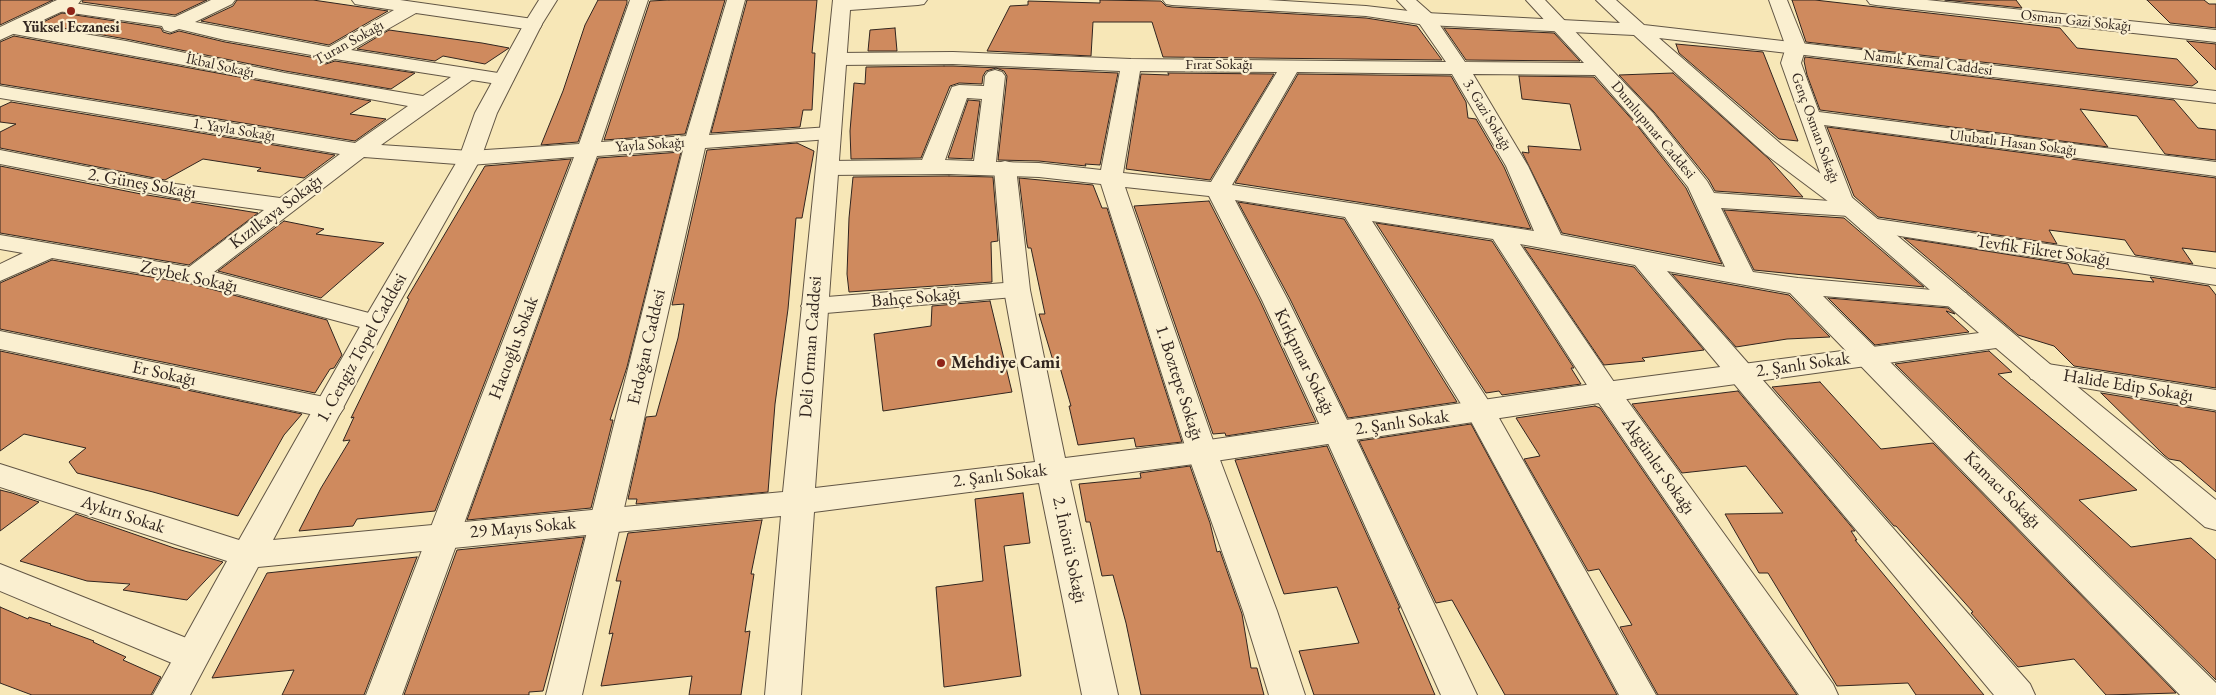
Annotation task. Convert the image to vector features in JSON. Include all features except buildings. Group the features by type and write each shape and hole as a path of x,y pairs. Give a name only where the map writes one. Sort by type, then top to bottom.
{"street":[{"path":"126,47 226,0"},
{"path":"361,0 532,24"},
{"name":"1. Cengiz Topel Caddesi","path":"171,695 246,554 470,158 486,113 532,24 548,0"},
{"name":"Hacıoğlu Sokak","path":"384,695 588,149 639,0"},
{"name":"Erdoğan Caddesi","path":"564,695 696,142 736,0"},
{"path":"842,3 918,0"},
{"name":"Namık Kemal Caddesi","path":"1172,0 1366,11 1426,19 1640,30 2216,97"},
{"name":"3. Gazi Sokağı","path":"1406,0 1426,19 1458,66 1517,166 1551,241"},
{"name":"Dumlupınar Caddesi","path":"1536,0 1645,118 1699,186 1743,278"},
{"path":"1605,0 1773,149 1854,211 2041,372 2216,518"},
{"name":"Genç Osman Sokağı","path":"1778,0 1796,47 1791,63 1811,116 1854,211"},
{"name":"Osman Gazi Sokağı","path":"1876,0 2216,36"},
{"path":"7,31 65,3 332,53 504,78"},
{"name":"Deli Orman Caddesi","path":"784,695 814,306 842,3"},
{"name":"Turan Sokağı","path":"285,79 413,7"},
{"name":"İkbal Sokağı","path":"7,31 126,47 285,79 426,103"},
{"name":"Fırat Sokağı","path":"837,59 996,60 1131,65 1458,66 1601,69"},
{"name":"2. İnönü Sokağı","path":"996,60 994,93 995,168 1052,469 1100,695"},
{"name":"1. Boztepe Sokağı","path":"1131,65 1111,178 1202,452 1260,611 1287,695"},
{"path":"1218,190 1291,65"},
{"name":"Kızılkaya Sokağı","path":"194,275 359,150 468,74"},
{"path":"931,167 959,91 994,93"},
{"name":"1. Yayla Sokağı","path":"0,92 359,150 470,158"},
{"name":"Ulubatlı Hasan Sokağı","path":"1811,116 2216,169"},
{"name":"Yayla Sokağı","path":"470,158 830,133"},
{"name":"2. Güneş Sokağı","path":"0,157 176,191 284,206"},
{"path":"827,168 995,168 1218,190 1551,241 1743,278 1798,286 1957,299"},
{"name":"Kırkpınar Sokağı","path":"1218,190 1338,432 1458,695"},
{"name":"Tevfik Fikret Sokağı","path":"1706,200 1854,211 2216,276"},
{"path":"1353,210 1480,411 1638,695"},
{"name":"Akgünler Sokağı","path":"1501,234 1606,392 1820,695"},
{"name":"Zeybek Sokağı","path":"0,242 194,275 375,323"},
{"path":"0,273 48,251"},
{"path":"1644,260 2017,695"},
{"name":"Kamacı Sokağı","path":"1798,286 1870,356 2204,695"},
{"name":"Bahçe Sokağı","path":"814,306 1018,290"},
{"name":"2. Şanlı Sokak","path":"800,502 1052,469 1202,452 1606,392 2003,338"},
{"name":"Er Sokağı","path":"0,340 329,408"},
{"name":"Halide Edip Sokağı","path":"2041,372 2216,400"},
{"name":"Aykırı Sokak","path":"0,475 246,554"},
{"name":"29 Mayıs Sokak","path":"246,554 800,502"},
{"path":"0,577 191,656"}],"place":[{"name":"Yüksel Eczanesi","path":"71,11"},
{"name":"Mehdiye Cami","path":"941,363"}]}
